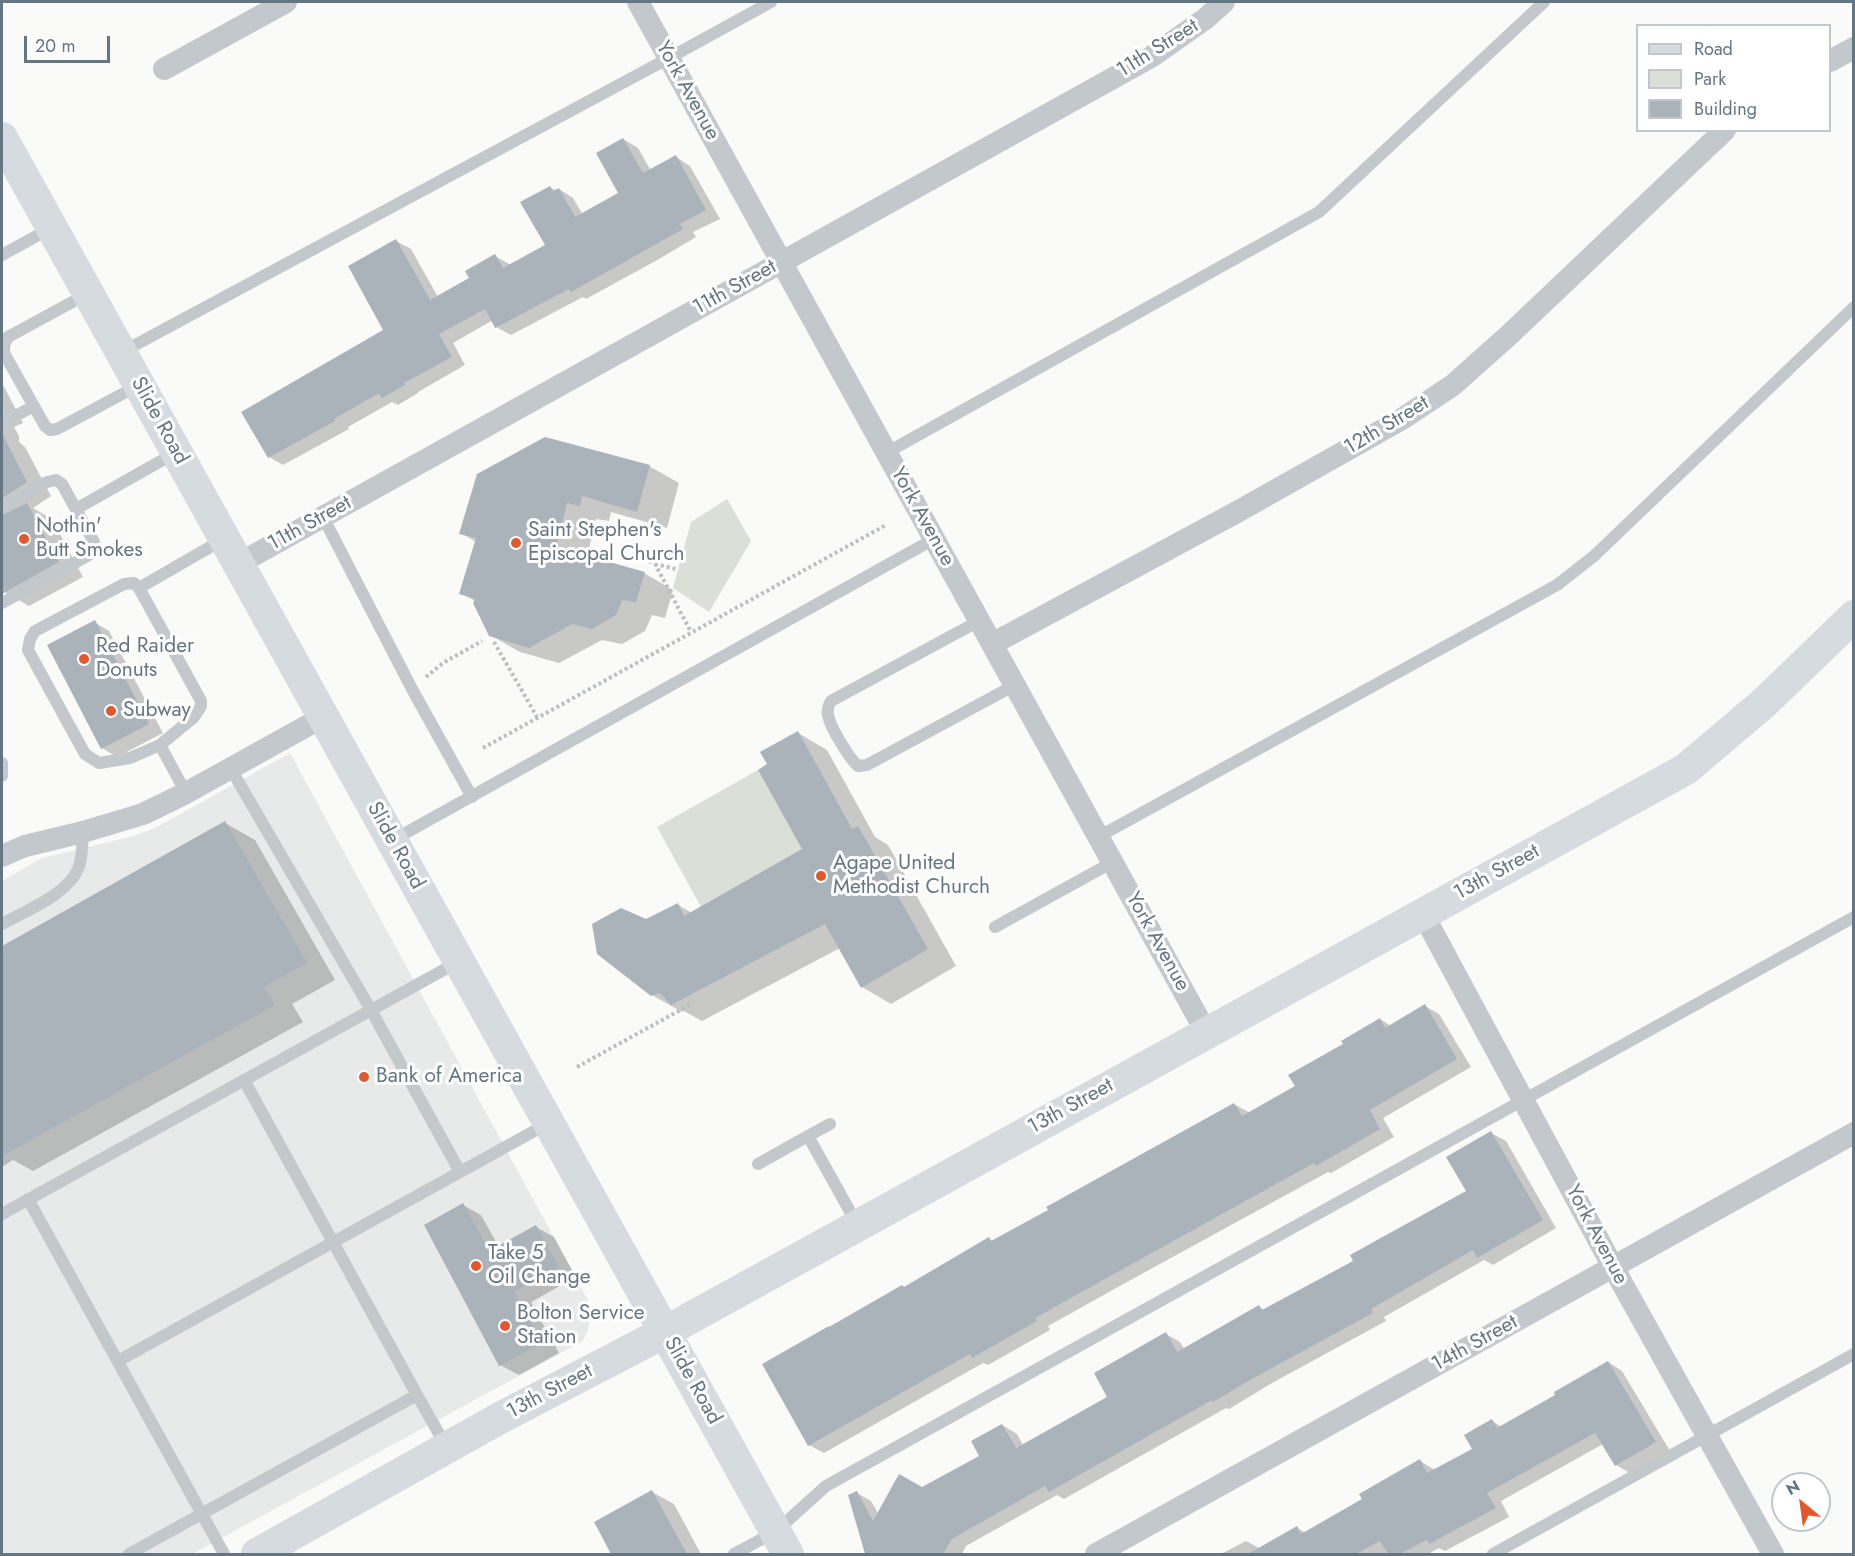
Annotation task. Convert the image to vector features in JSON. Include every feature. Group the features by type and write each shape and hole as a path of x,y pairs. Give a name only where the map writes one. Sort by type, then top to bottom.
{"street":[{"path":"164,69 286,2"},
{"name":"York Avenue","path":"638,2 1206,1032"},
{"name":"11th Street","path":"231,552 323,517 1151,57 1205,20 1224,2"},
{"path":"1831,60 1854,48"},
{"name":"12th Street","path":"992,644 1237,512 1402,419 1453,385 1508,336 1723,132"},
{"name":"Slide Road","path":"2,138 782,1543"},
{"name":"13th Street","path":"262,1553 447,1448 665,1332 1686,769 1765,702 1854,615"},
{"path":"2,856 25,846 143,814 231,769 323,717"},
{"name":"York Avenue","path":"1423,914 1613,1267 1773,1554"},
{"name":"14th Street","path":"1096,1554 1854,1133"}],"lane":[{"path":"121,352 771,2"},
{"path":"886,453 1319,212 1544,2"},
{"path":"2,255 52,228"},
{"path":"88,294 8,337 4,345 4,353 45,426 50,430 57,429 139,385"},
{"path":"1098,837 1557,585 1594,556 1854,307"},
{"path":"2,423 34,406"},
{"path":"76,509 176,453"},
{"path":"2,507 47,482 56,480 63,484 94,542 93,550 89,555 2,603"},
{"path":"323,517 412,689 472,797"},
{"path":"392,841 934,539"},
{"path":"139,588 231,552"},
{"path":"134,583 139,588 201,701 201,706 194,717 160,745 130,758 99,763 85,754 28,650 30,639 35,631 124,584 134,583"},
{"path":"979,621 831,701 827,709 828,718 851,760 858,766 867,765 1015,686"},
{"path":"160,745 186,793"},
{"path":"2,763 2,776"},
{"path":"231,769 371,1010 460,1172"},
{"path":"2,924 57,893 69,883 81,860 83,832"},
{"path":"995,927 1113,862"},
{"path":"734,1554 782,1543 826,1486 1523,1098 1854,917"},
{"path":"2,1214 459,961"},
{"path":"243,1080 447,1448"},
{"path":"118,1361 548,1123"},
{"path":"758,1164 830,1124"},
{"path":"808,1136 858,1225"},
{"path":"28,1199 224,1554"},
{"path":"1493,1554 1854,1354"},
{"path":"129,1554 417,1395"}],"path":[{"path":"483,748 886,525"},
{"path":"633,553 655,564 676,569"},
{"path":"655,564 691,632"},
{"path":"412,689 443,663 482,641"},
{"path":"494,642 537,717"},
{"path":"577,1067 693,1003"}],"shaded area":[{"path":"290,753 588,1300 590,1315 588,1330 583,1341 192,1554 2,1554 2,881 42,858 134,836 157,827"}],"green space":[{"path":"727,499 751,541 709,612 673,588 691,522"},
{"path":"758,770 803,849 701,907 657,827"}],"building":[{"path":"623,138 643,173 676,155 706,210 680,224 683,229 571,292 569,289 495,328 485,309 439,334 452,357 404,383 405,385 382,398 379,393 334,419 335,421 268,458 241,412 383,330 348,266 396,239 430,300 469,278 465,271 495,254 503,268 545,245 520,202 550,186 553,191 559,188 575,217 618,193 596,153"},
{"path":"2,433 27,482 2,498"},
{"name":"Saint Stephen's Episcopal Church","path":"545,437 650,465 637,512 582,496 580,506 567,503 556,547 645,572 636,602 622,600 616,615 592,629 572,624 529,648 489,636 473,603 475,599 459,594 476,538 459,534 477,474"},
{"name":"Nothin' Butt Smokes","path":"27,503 59,562 2,594 2,515"},
{"path":"95,620 149,724 101,749 47,645"},
{"name":"Agape United Methodist Church","path":"798,731 852,829 858,826 928,949 861,988 825,924 671,1005 660,993 651,996 597,954 592,924 621,908 646,919 678,903 684,916 802,849 758,770 767,764 760,752"},
{"path":"225,821 307,963 264,987 275,1005 2,1156 2,946"},
{"path":"1425,1004 1457,1059 1370,1110 1380,1129 1316,1166 1314,1163 1035,1318 1037,1321 972,1358 970,1354 808,1446 762,1364 902,1285 904,1287 989,1237 991,1241 1048,1210 1046,1207 1234,1103 1242,1116 1295,1086 1288,1075 1343,1044 1341,1041 1380,1018 1385,1028"},
{"path":"1491,1131 1543,1220 1477,1258 1473,1250 1371,1309 1373,1313 1049,1492 1045,1486 952,1539 943,1554 865,1554 848,1495 857,1491 873,1521 899,1474 922,1487 979,1456 971,1441 1002,1424 1016,1448 1107,1397 1094,1373 1166,1332 1177,1352 1259,1305 1262,1310 1353,1261 1350,1255 1466,1191 1446,1157"},
{"path":"463,1203 489,1251 536,1225 559,1267 514,1292 542,1343 499,1366 424,1225"},
{"path":"1608,1361 1656,1442 1615,1466 1595,1433 1487,1493 1496,1508 1429,1544 1427,1540 1400,1554 1388,1554 1380,1541 1356,1554 1248,1554 1297,1526 1301,1534 1362,1499 1359,1494 1420,1459 1427,1473 1472,1449 1464,1435 1492,1419 1497,1428"},
{"path":"652,1490 687,1554 611,1554 594,1522"}],"place":[{"name":"Nothin' Butt Smokes","path":"24,539"},
{"name":"Saint Stephen's Episcopal Church","path":"516,543"},
{"name":"Red Raider Donuts","path":"84,659"},
{"name":"Subway","path":"111,711"},
{"name":"Agape United Methodist Church","path":"821,876"},
{"name":"Bank of America","path":"364,1077"},
{"name":"Take 5 Oil Change","path":"476,1266"},
{"name":"Bolton Service Station","path":"505,1326"}]}
